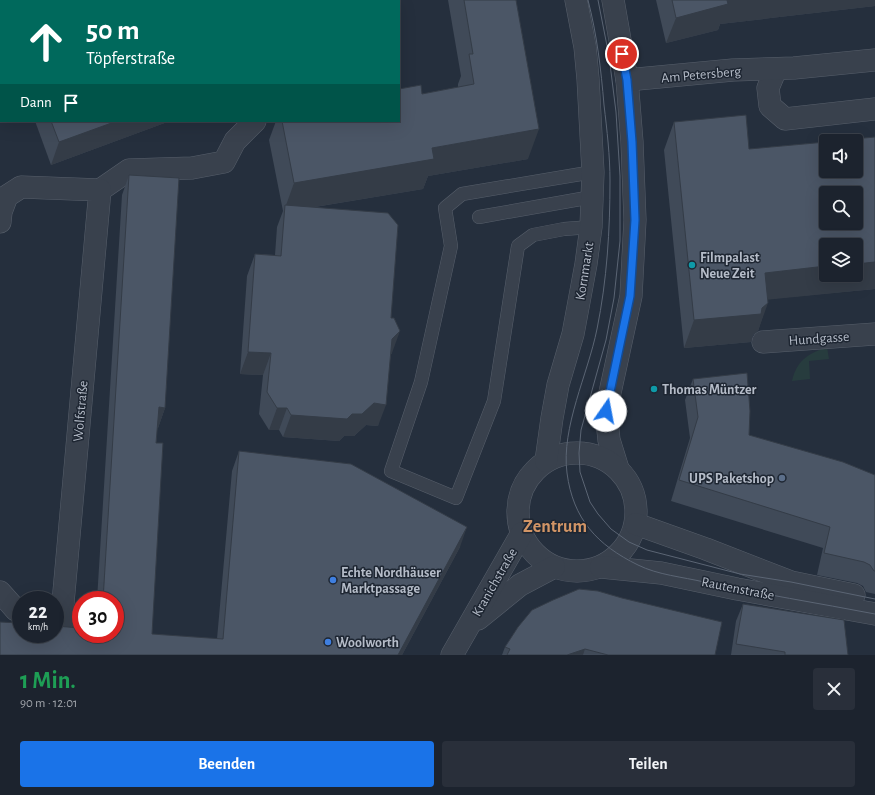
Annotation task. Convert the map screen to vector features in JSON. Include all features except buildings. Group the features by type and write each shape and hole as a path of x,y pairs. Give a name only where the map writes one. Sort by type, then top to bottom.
{"street":[{"name":"Kornmarkt","path":"546,461 558,385 573,334 586,264 592,197 593,172 588,79 585,47 576,0"},
{"path":"613,0 627,80 632,142 635,220 630,296 606,411 609,440 618,469"},
{"name":"Am Petersberg","path":"627,80 733,70 776,69 875,60"},
{"path":"776,69 768,88 770,106 786,119 875,109"},
{"path":"2,204 21,187 100,190 129,170 192,168 224,162 235,141 254,122"},
{"name":"Wolfstraße","path":"64,592 100,190"},
{"name":"Hundgasse","path":"763,342 875,334"},
{"path":"580,453 602,458 618,469 626,476 631,486 636,504 636,524 629,542 620,554 611,562 601,567 579,572 554,567 535,554 527,544 518,519 519,502 524,486 533,473 546,461 565,454 580,453"},
{"name":"Rautenstraße","path":"636,524 791,582 875,599"},
{"name":"Kranichstraße","path":"452,655 522,533"},
{"name":"Kranichstraße","path":"465,630 496,603 520,585 554,567"},
{"name":"Rautenstraße","path":"601,567 661,573 737,589 875,614"},
{"path":"0,592 12,606"}],"lane":[{"path":"590,227 564,229 533,235 518,246 494,400 456,498 391,471 420,382 451,246 445,208 462,194 593,172"},
{"path":"479,217 592,197"}],"green space":[{"path":"827,347 829,359 809,361 810,379 792,381 797,368 804,359 814,352"}],"tram line":[{"path":"588,0 594,26 602,78 610,172 606,274 597,329 571,419 566,455 570,489 581,517 589,529 610,549 638,565 654,571 875,614"},
{"path":"598,0 609,56 616,112 620,176 620,241 614,298 606,340 581,430 579,453 580,472 590,502 611,529 629,542 647,550 740,574 791,582 875,599"}],"place":[{"name":"Filmpalast Neue Zeit","path":"692,265"},
{"name":"Thomas Müntzer","path":"654,389"},
{"name":"UPS Paketshop","path":"782,478"},
{"name":"Echte Nordhäuser Marktpassage","path":"333,580"},
{"name":"Woolworth","path":"328,642"}],"district":[{"name":"Zentrum","path":"555,526"}],"route":[{"path":"606,411 630,296 635,220 632,142 627,80 622,54"}]}
